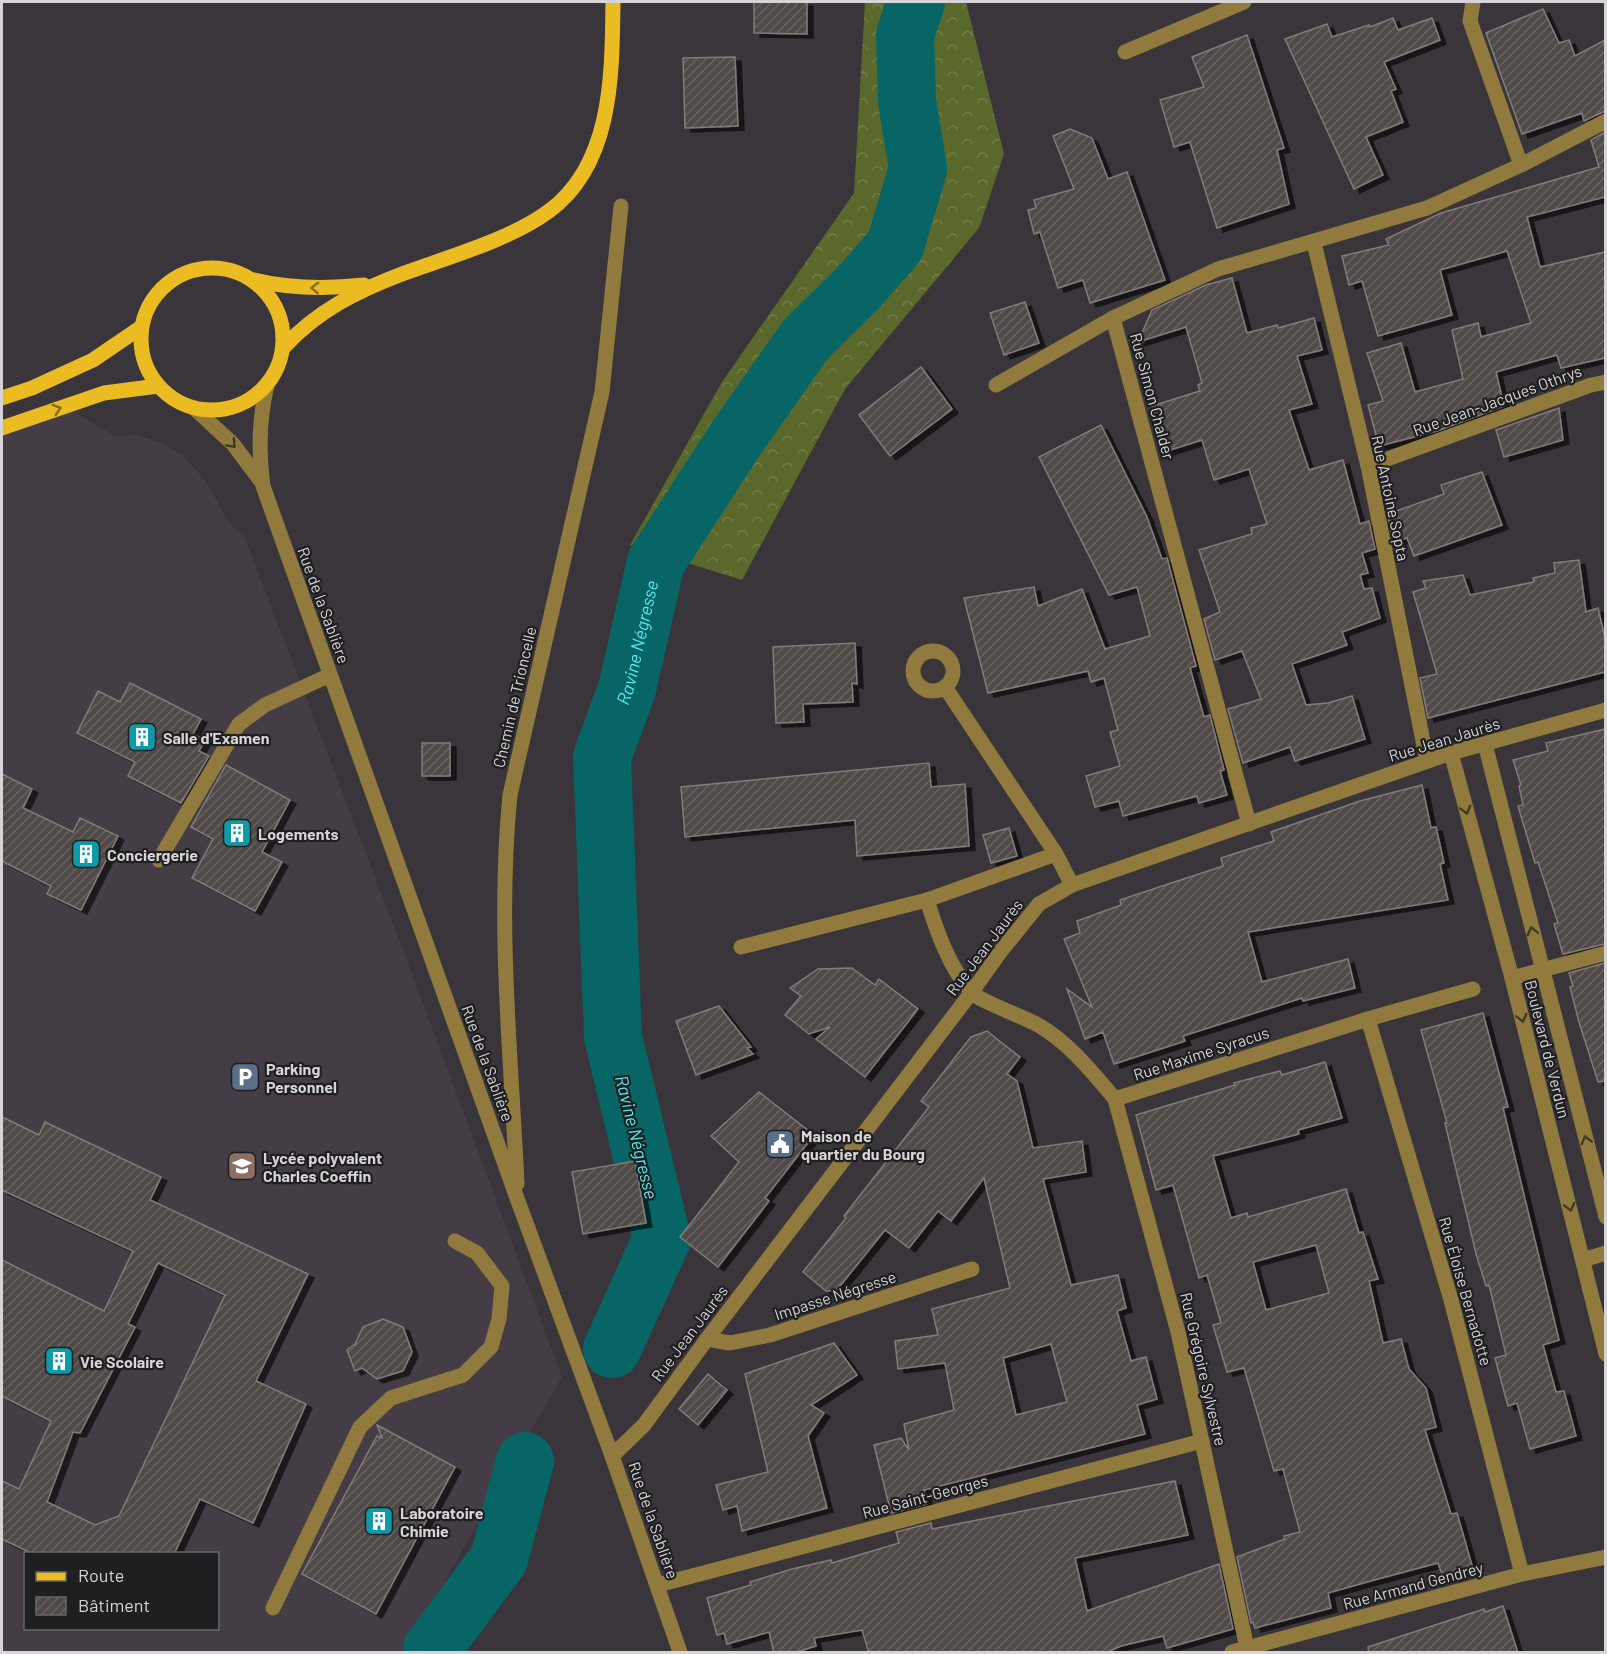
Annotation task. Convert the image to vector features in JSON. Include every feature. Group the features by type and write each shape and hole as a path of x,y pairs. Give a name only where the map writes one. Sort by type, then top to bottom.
{"main road":[{"path":"284,347 317,316 346,298 373,285 509,234 547,213 564,199 578,181 600,134 607,104 613,2"},
{"path":"253,280 272,298 282,322 284,347 278,367 267,385 246,401 221,410 195,408 174,400 158,386 142,359 140,328 150,301 170,280 197,268 227,268 253,280 275,285 304,288 373,285"},
{"path":"2,398 32,388 93,360 140,328"},
{"path":"2,428 104,393 158,386"}],"street":[{"path":"1125,52 1244,2"},
{"path":"1473,2 1470,21 1521,165"},
{"name":"Rue Simon Chalder","path":"1249,824 1113,318 1218,269 1314,243 1427,208 1521,165 1605,121"},
{"name":"Chemin de Trioncelle","path":"518,1201 504,914 508,806 602,392 621,206"},
{"name":"Rue Antoine Sopta","path":"1314,243 1368,466 1427,762"},
{"path":"996,385 1113,318"},
{"name":"Rue Jean-Jacques Othrys","path":"1368,466 1591,385 1605,382"},
{"name":"Rue de la Sablière","path":"267,385 260,430 259,458 263,486 518,1201 612,1456 680,1653"},
{"name":"Rue de la Sablière","path":"195,408 233,444 263,486"},
{"path":"159,860 239,724 265,705 330,675"},
{"path":"945,687 1056,854 1072,885"},
{"name":"Rue Jean Jaurès","path":"612,1456 644,1425 1001,951 1039,904 1072,885 1451,753 1605,710"},
{"name":"Boulevard de Verdun","path":"1485,744 1605,1217"},
{"name":"Boulevard de Verdun","path":"1451,753 1512,978 1605,1354"},
{"path":"741,947 927,900 1056,854"},
{"path":"927,900 942,946 971,993 1038,1024 1059,1039 1079,1056 1115,1100"},
{"path":"1512,978 1605,953"},
{"name":"Rue Maxime Syracus","path":"1115,1100 1368,1019 1473,989"},
{"name":"Rue Éloise Bernadotte","path":"1368,1019 1451,1300 1522,1574"},
{"name":"Rue Grégoire Sylvestre","path":"1115,1100 1178,1332 1247,1648"},
{"path":"273,1608 360,1427 391,1398 463,1375 491,1347 499,1319 502,1286 477,1252 455,1241"},
{"path":"1583,1260 1605,1253"},
{"name":"Impasse Négresse","path":"707,1339 730,1344 770,1335 972,1269"},
{"name":"Rue Saint-Georges","path":"658,1585 1202,1441"},
{"name":"Rue Armand Gendrey","path":"1232,1653 1522,1574 1605,1557"}],"shaded area":[{"name":"Lycée polyvalent Charles Coeffin","path":"67,408 115,436 137,435 160,442 181,454 205,480 230,524 244,536 405,955 562,1377 404,1652 2,1652 2,432"}],"green space":[{"path":"865,2 966,2 1004,154 979,228 845,389 742,580 630,545 722,382 854,193"}],"building":[{"path":"754,2 807,2 807,34 754,33"},
{"path":"1543,9 1559,43 1569,40 1575,56 1605,40 1605,111 1584,121 1582,113 1522,134 1486,33"},
{"path":"1393,18 1398,30 1432,18 1440,40 1384,62 1396,89 1391,91 1403,122 1366,137 1383,175 1354,189 1285,39 1327,24 1332,37"},
{"path":"1247,35 1284,148 1277,150 1289,204 1217,228 1190,142 1174,147 1160,100 1204,87 1192,57"},
{"path":"735,57 738,126 685,128 683,58"},
{"path":"1070,129 1092,138 1108,179 1127,172 1165,280 1090,303 1083,280 1058,288 1040,232 1034,234 1028,210 1036,208 1034,200 1074,189 1053,136"},
{"path":"1605,132 1605,197 1527,217 1540,267 1605,252 1605,358 1561,368 1557,355 1496,372 1504,406 1437,431 1379,446 1368,405 1383,401 1367,353 1401,343 1415,392 1463,379 1452,330 1478,323 1481,337 1531,323 1507,251 1440,270 1452,315 1378,336 1362,281 1349,285 1342,256 1389,245 1386,239 1441,213 1599,167 1591,140"},
{"path":"1232,278 1247,333 1277,325 1278,328 1314,318 1322,350 1297,356 1312,404 1289,410 1309,470 1343,460 1360,524 1369,521 1375,549 1362,553 1368,573 1360,575 1364,589 1372,588 1380,618 1342,632 1347,645 1292,664 1306,705 1328,703 1352,696 1365,739 1295,761 1290,747 1243,763 1228,709 1261,699 1242,651 1215,660 1204,619 1220,612 1199,550 1252,534 1251,528 1267,524 1249,469 1214,480 1202,440 1167,451 1152,406 1200,391 1198,385 1202,383 1186,327 1138,342 1152,310 1206,285"},
{"path":"1025,302 1039,343 1004,355 990,313"},
{"path":"921,367 952,409 890,456 859,415"},
{"path":"1559,408 1563,440 1504,457 1496,430"},
{"path":"1101,425 1147,517 1162,559 1167,558 1196,666 1190,668 1204,717 1210,715 1224,770 1220,771 1227,795 1199,803 1197,796 1123,816 1119,801 1095,807 1086,776 1120,766 1110,732 1118,730 1104,678 1091,682 1088,671 988,693 964,598 1034,587 1038,606 1082,589 1105,649 1150,636 1137,587 1109,595 1039,457"},
{"path":"1482,472 1502,525 1414,556 1407,538 1393,542 1388,514 1444,494 1441,485"},
{"path":"1579,560 1586,612 1598,608 1605,638 1605,672 1428,718 1420,678 1437,674 1413,592 1426,588 1423,581 1463,575 1470,595 1534,582 1533,578 1555,573 1554,563"},
{"path":"855,643 857,684 852,683 853,702 803,704 804,722 776,723 773,647"},
{"name":"Salle d'Examen","path":"130,683 201,719 193,734 205,740 199,751 209,756 181,803 128,776 135,762 77,733 98,691 120,702"},
{"path":"1605,729 1605,944 1563,954 1554,924 1558,923 1538,862 1535,863 1518,806 1523,805 1519,786 1521,785 1513,760 1548,751 1546,743"},
{"path":"422,743 450,743 450,776 422,776"},
{"path":"929,763 931,787 965,784 969,846 857,856 855,820 685,837 681,787"},
{"name":"Logements","path":"226,765 290,800 262,852 282,862 255,911 192,878 213,839 191,827"},
{"name":"Conciergerie","path":"2,774 32,789 23,808 73,832 80,818 118,836 81,910 47,894 51,886 2,861"},
{"path":"1422,785 1431,828 1436,827 1444,863 1440,864 1448,900 1248,932 1262,982 1348,959 1355,988 1303,1001 1302,998 1183,1036 1185,1041 1114,1064 1103,1032 1085,1039 1067,989 1092,1007 1064,939 1080,933 1077,921 1121,905 1120,900 1223,866 1221,858 1274,841 1271,832 1360,801"},
{"path":"1009,828 1017,856 991,863 983,835"},
{"path":"1605,963 1605,1081 1598,1082 1579,1022 1570,987 1573,986 1569,973"},
{"path":"852,968 875,985 879,979 918,1009 865,1077 816,1039 830,1027 809,1034 785,1015 801,996 790,988 818,969"},
{"path":"719,1006 751,1047 747,1048 753,1054 696,1075 676,1021"},
{"path":"1483,1013 1508,1107 1503,1108 1559,1340 1543,1345 1556,1392 1564,1391 1576,1436 1530,1449 1517,1403 1508,1406 1495,1358 1506,1355 1489,1285 1486,1286 1476,1254 1445,1123 1447,1123 1421,1030"},
{"path":"987,1031 1020,1057 1007,1074 1017,1081 1033,1148 1082,1141 1086,1172 1043,1179 1071,1285 1118,1275 1126,1308 1117,1311 1131,1361 1146,1357 1157,1399 1137,1405 1145,1434 924,1490 927,1504 891,1513 874,1445 901,1438 909,1450 904,1424 954,1410 945,1363 898,1369 895,1341 938,1335 932,1309 1010,1288 984,1178 951,1221 938,1211 909,1248 885,1230 836,1291 826,1291 803,1272 929,1107 921,1101 971,1037","holes":["1051,1344 1067,1402 1016,1415 1003,1358"]},
{"path":"1325,1062 1342,1118 1298,1130 1299,1134 1213,1156 1231,1218 1247,1213 1248,1217 1346,1189 1359,1233 1363,1232 1378,1279 1369,1281 1383,1343 1401,1339 1409,1369 1426,1388 1436,1427 1425,1430 1451,1514 1457,1513 1473,1569 1443,1577 1438,1563 1378,1579 1328,1593 1331,1608 1255,1628 1253,1622 1251,1623 1237,1557 1285,1539 1284,1536 1300,1532 1283,1469 1274,1471 1244,1368 1227,1372 1213,1325 1221,1323 1207,1275 1199,1278 1173,1185 1156,1190 1136,1115 1235,1085 1234,1083 1280,1071 1282,1075","holes":["1316,1245 1329,1293 1266,1310 1253,1262"]},
{"path":"759,1092 814,1135 765,1198 769,1201 718,1267 680,1237 739,1162 711,1136"},
{"path":"2,1117 39,1135 45,1122 161,1177 150,1200 308,1274 256,1381 306,1404 253,1523 200,1499 175,1552 29,1552 2,1539 2,1481 19,1489 51,1421 2,1396 2,1260 104,1311 133,1251 2,1190","holes":["158,1263 225,1295 119,1516 95,1525 47,1502 73,1432 80,1433 135,1327 128,1324"]},
{"path":"635,1161 646,1223 583,1234 572,1172"},
{"path":"383,1319 403,1327 412,1352 403,1371 377,1379 362,1368 355,1371 347,1350 355,1344 363,1327"},
{"path":"834,1343 857,1375 811,1405 824,1413 808,1436 827,1508 742,1531 737,1506 723,1510 716,1485 768,1472 745,1374"},
{"path":"708,1374 727,1390 698,1425 679,1409"},
{"name":"Laboratoire Chimie","path":"377,1425 455,1467 376,1614 302,1574 377,1436 382,1438"},
{"path":"1175,1481 1188,1535 1075,1558 1087,1611 1219,1564 1233,1629 1167,1648 1163,1636 1121,1646 1105,1653 869,1653 862,1630 814,1638 816,1646 794,1653 774,1653 769,1632 727,1644 724,1633 717,1635 707,1598 751,1585 750,1582 792,1569 831,1560 832,1563 899,1543 896,1532 931,1523 932,1529"},
{"path":"1503,1606 1518,1653 1369,1653 1368,1647 1484,1609 1485,1612"}],"waterway":[{"name":"Ravine Négresse","path":"612,1349 662,1239 613,1037 602,757 627,689 656,562 735,440 806,339 857,289 895,246 918,169 907,101 905,35 916,2"},
{"name":"Ravine Négresse","path":"432,1652 499,1559 525,1461"}],"place":[{"name":"Salle d'Examen","path":"142,737"},
{"name":"Logements","path":"237,833"},
{"name":"Conciergerie","path":"86,854"},
{"name":"Parking Personnel","path":"245,1077"},
{"name":"Maison de quartier du Bourg","path":"780,1144"},
{"name":"Lycée polyvalent Charles Coeffin","path":"242,1166"},
{"name":"Vie Scolaire","path":"59,1361"},
{"name":"Laboratoire Chimie","path":"379,1521"}]}
